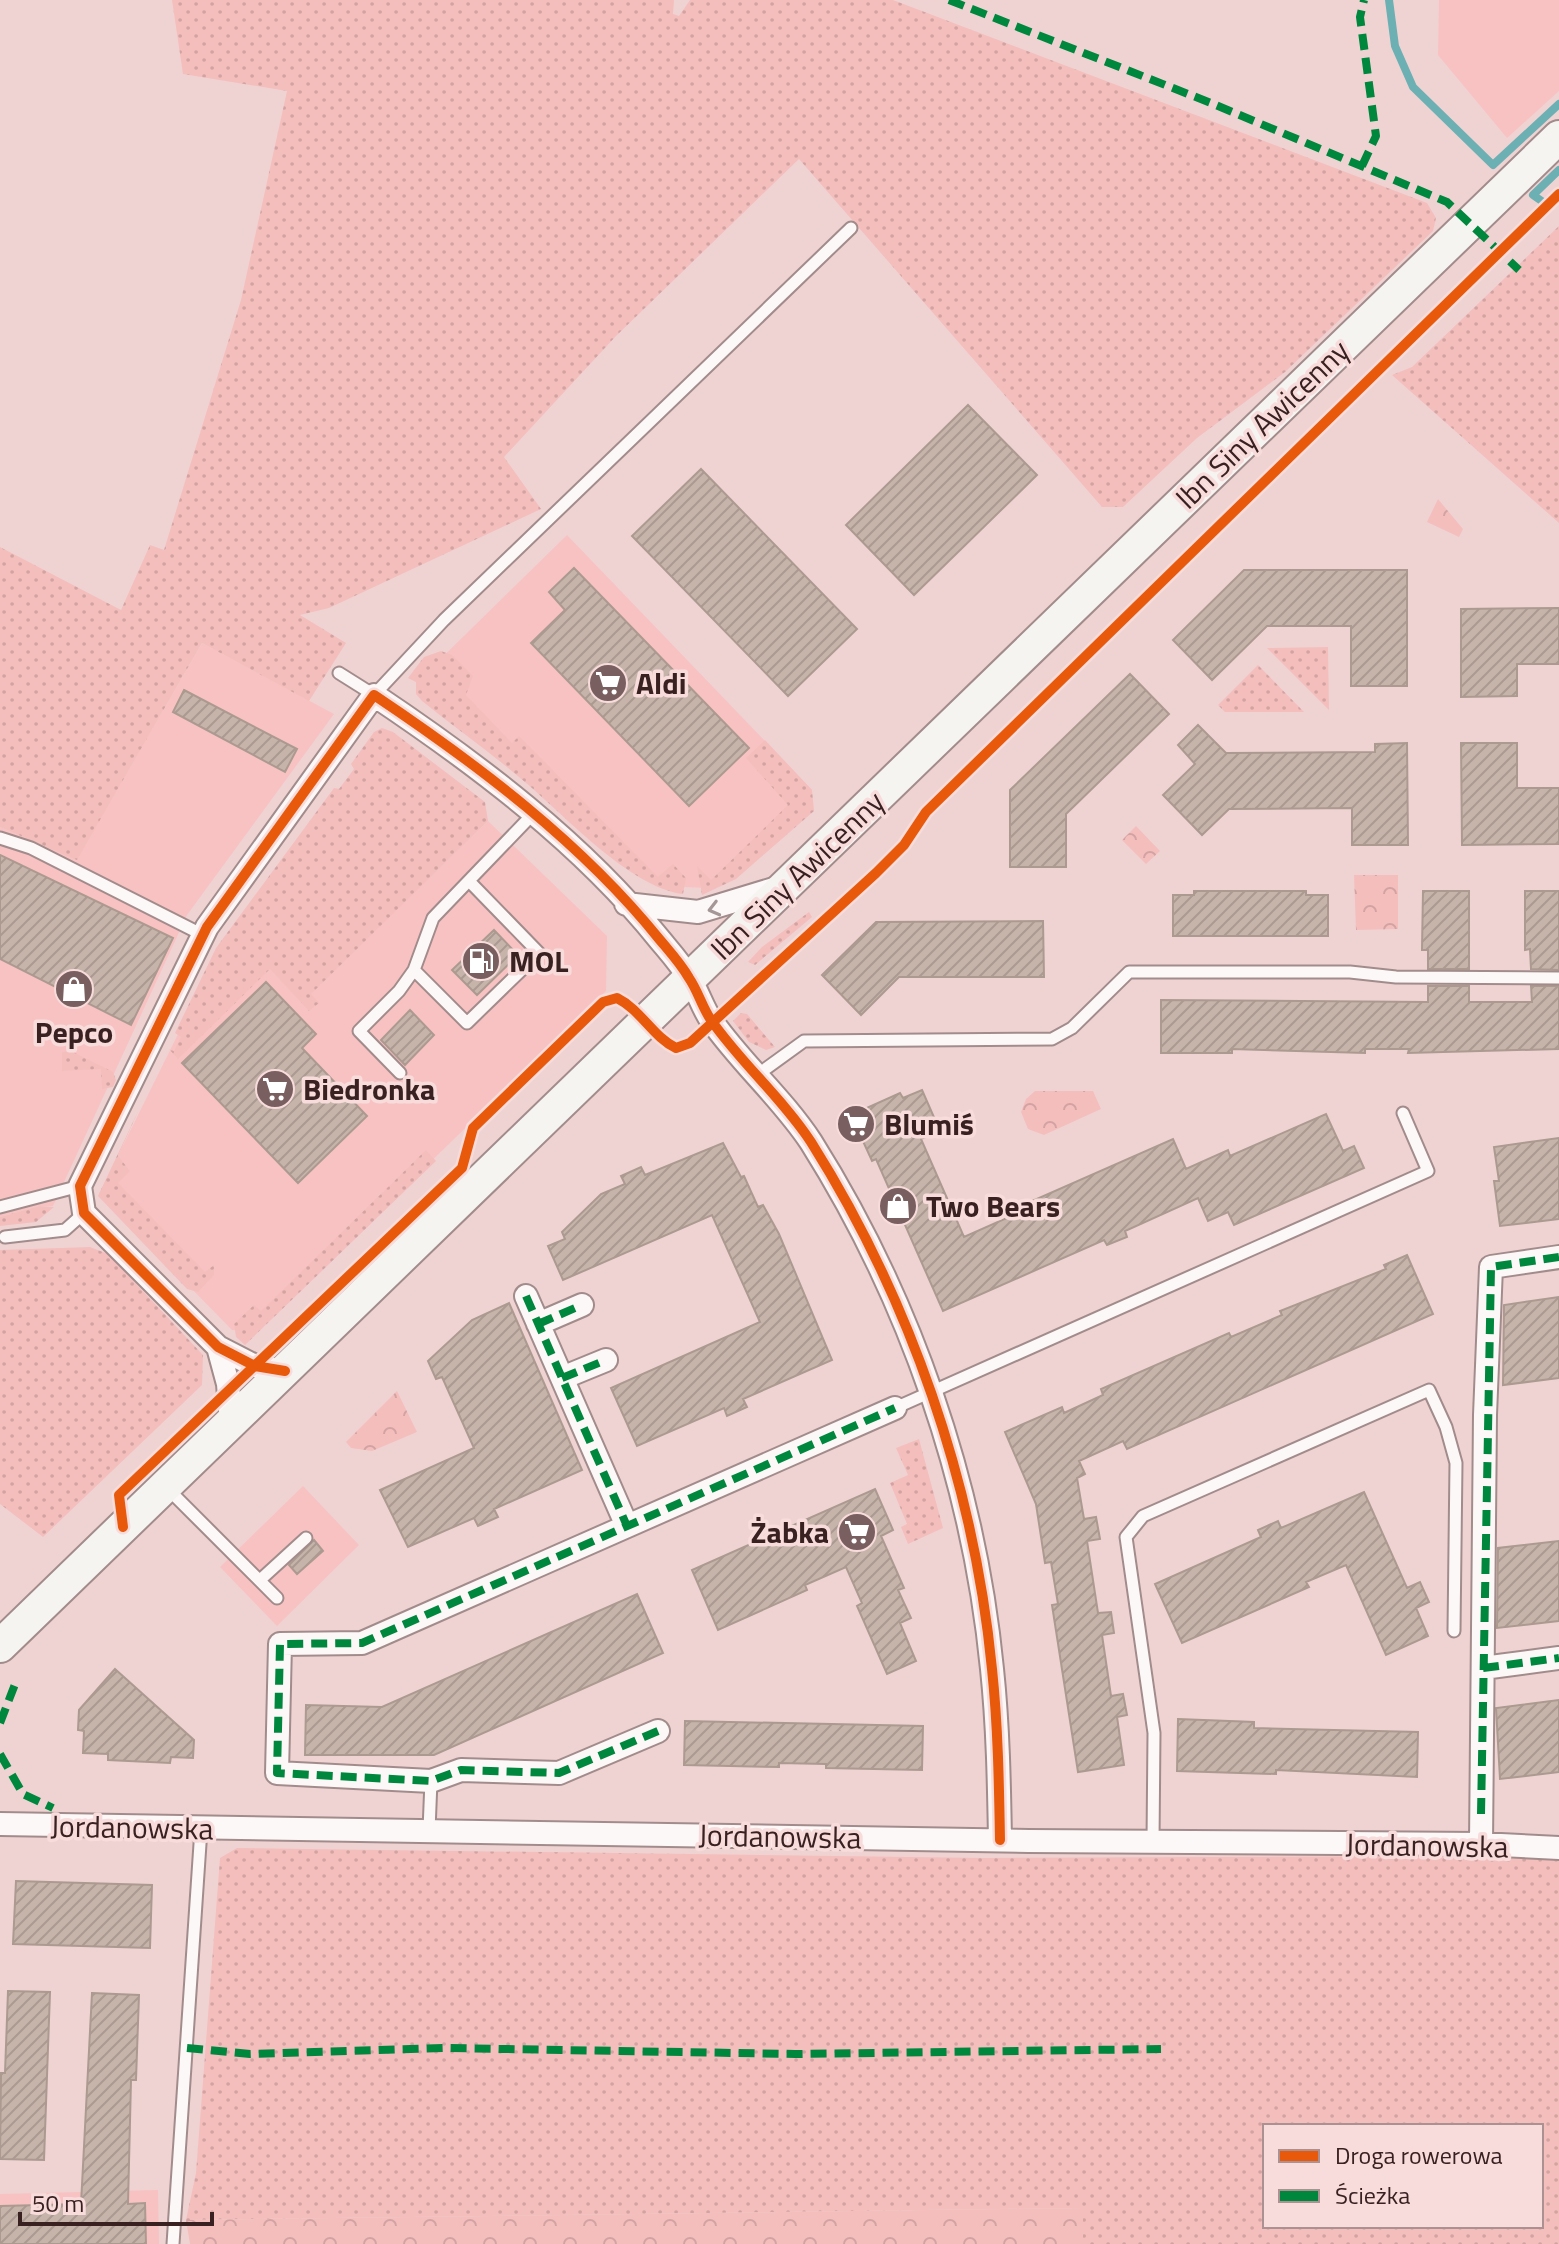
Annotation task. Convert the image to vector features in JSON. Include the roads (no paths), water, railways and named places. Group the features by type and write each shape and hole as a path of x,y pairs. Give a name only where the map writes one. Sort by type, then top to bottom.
{"street":[{"name":"Ibn Siny Awicenny","path":"0,1646 1559,137"},
{"path":"285,1371 255,1366 218,1347 84,1213 80,1186 203,935 374,695 451,749 532,815 626,904 690,978 711,1021 807,1138 833,1179 879,1268 931,1392 965,1511 985,1612 995,1709 1000,1840"},
{"path":"626,904 698,912 788,883"},
{"path":"1481,1844 1491,1267 1559,1257"},
{"path":"526,1296 627,1526"},
{"path":"538,1324 582,1305"},
{"path":"218,1347 228,1384 231,1422"},
{"path":"562,1378 606,1360"},
{"path":"658,1731 559,1773 461,1770 431,1781 277,1773 280,1644 362,1643 895,1408"},
{"path":"1483,1668 1559,1658"},
{"name":"Jordanowska","path":"0,1824 1000,1840 1481,1844 1559,1848"}],"lane":[{"path":"339,673 374,695 444,620 851,228"},
{"path":"400,1073 359,1031 399,991 414,970 433,918 532,815"},
{"path":"0,838 31,848 203,935"},
{"path":"414,970 467,1023 539,953 469,881"},
{"path":"757,1075 804,1041 1052,1039 1072,1028 1129,972 1350,972 1396,977 1559,978"},
{"path":"895,1408 1428,1171 1403,1113"},
{"path":"0,1207 80,1186"},
{"path":"5,1237 65,1230 84,1213"},
{"path":"1153,1842 1154,1733 1126,1537 1143,1516 1429,1390 1456,1463 1454,1631"},
{"path":"165,1486 277,1598"},
{"path":"260,1580 306,1538"},
{"path":"429,1830 431,1781"},
{"path":"173,2244 201,1829"}],"waterway":[{"path":"1389,0 1395,46 1413,87 1493,165 1559,104"},
{"path":"1546,204 1533,195 1559,170"}],"place":[{"name":"Aldi","path":"608,683"},
{"name":"MOL","path":"481,961"},
{"name":"Pepco","path":"74,989"},
{"name":"Biedronka","path":"275,1089"},
{"name":"Blumiś","path":"856,1124"},
{"name":"Two Bears","path":"898,1206"},
{"name":"Żabka","path":"857,1532"}]}
